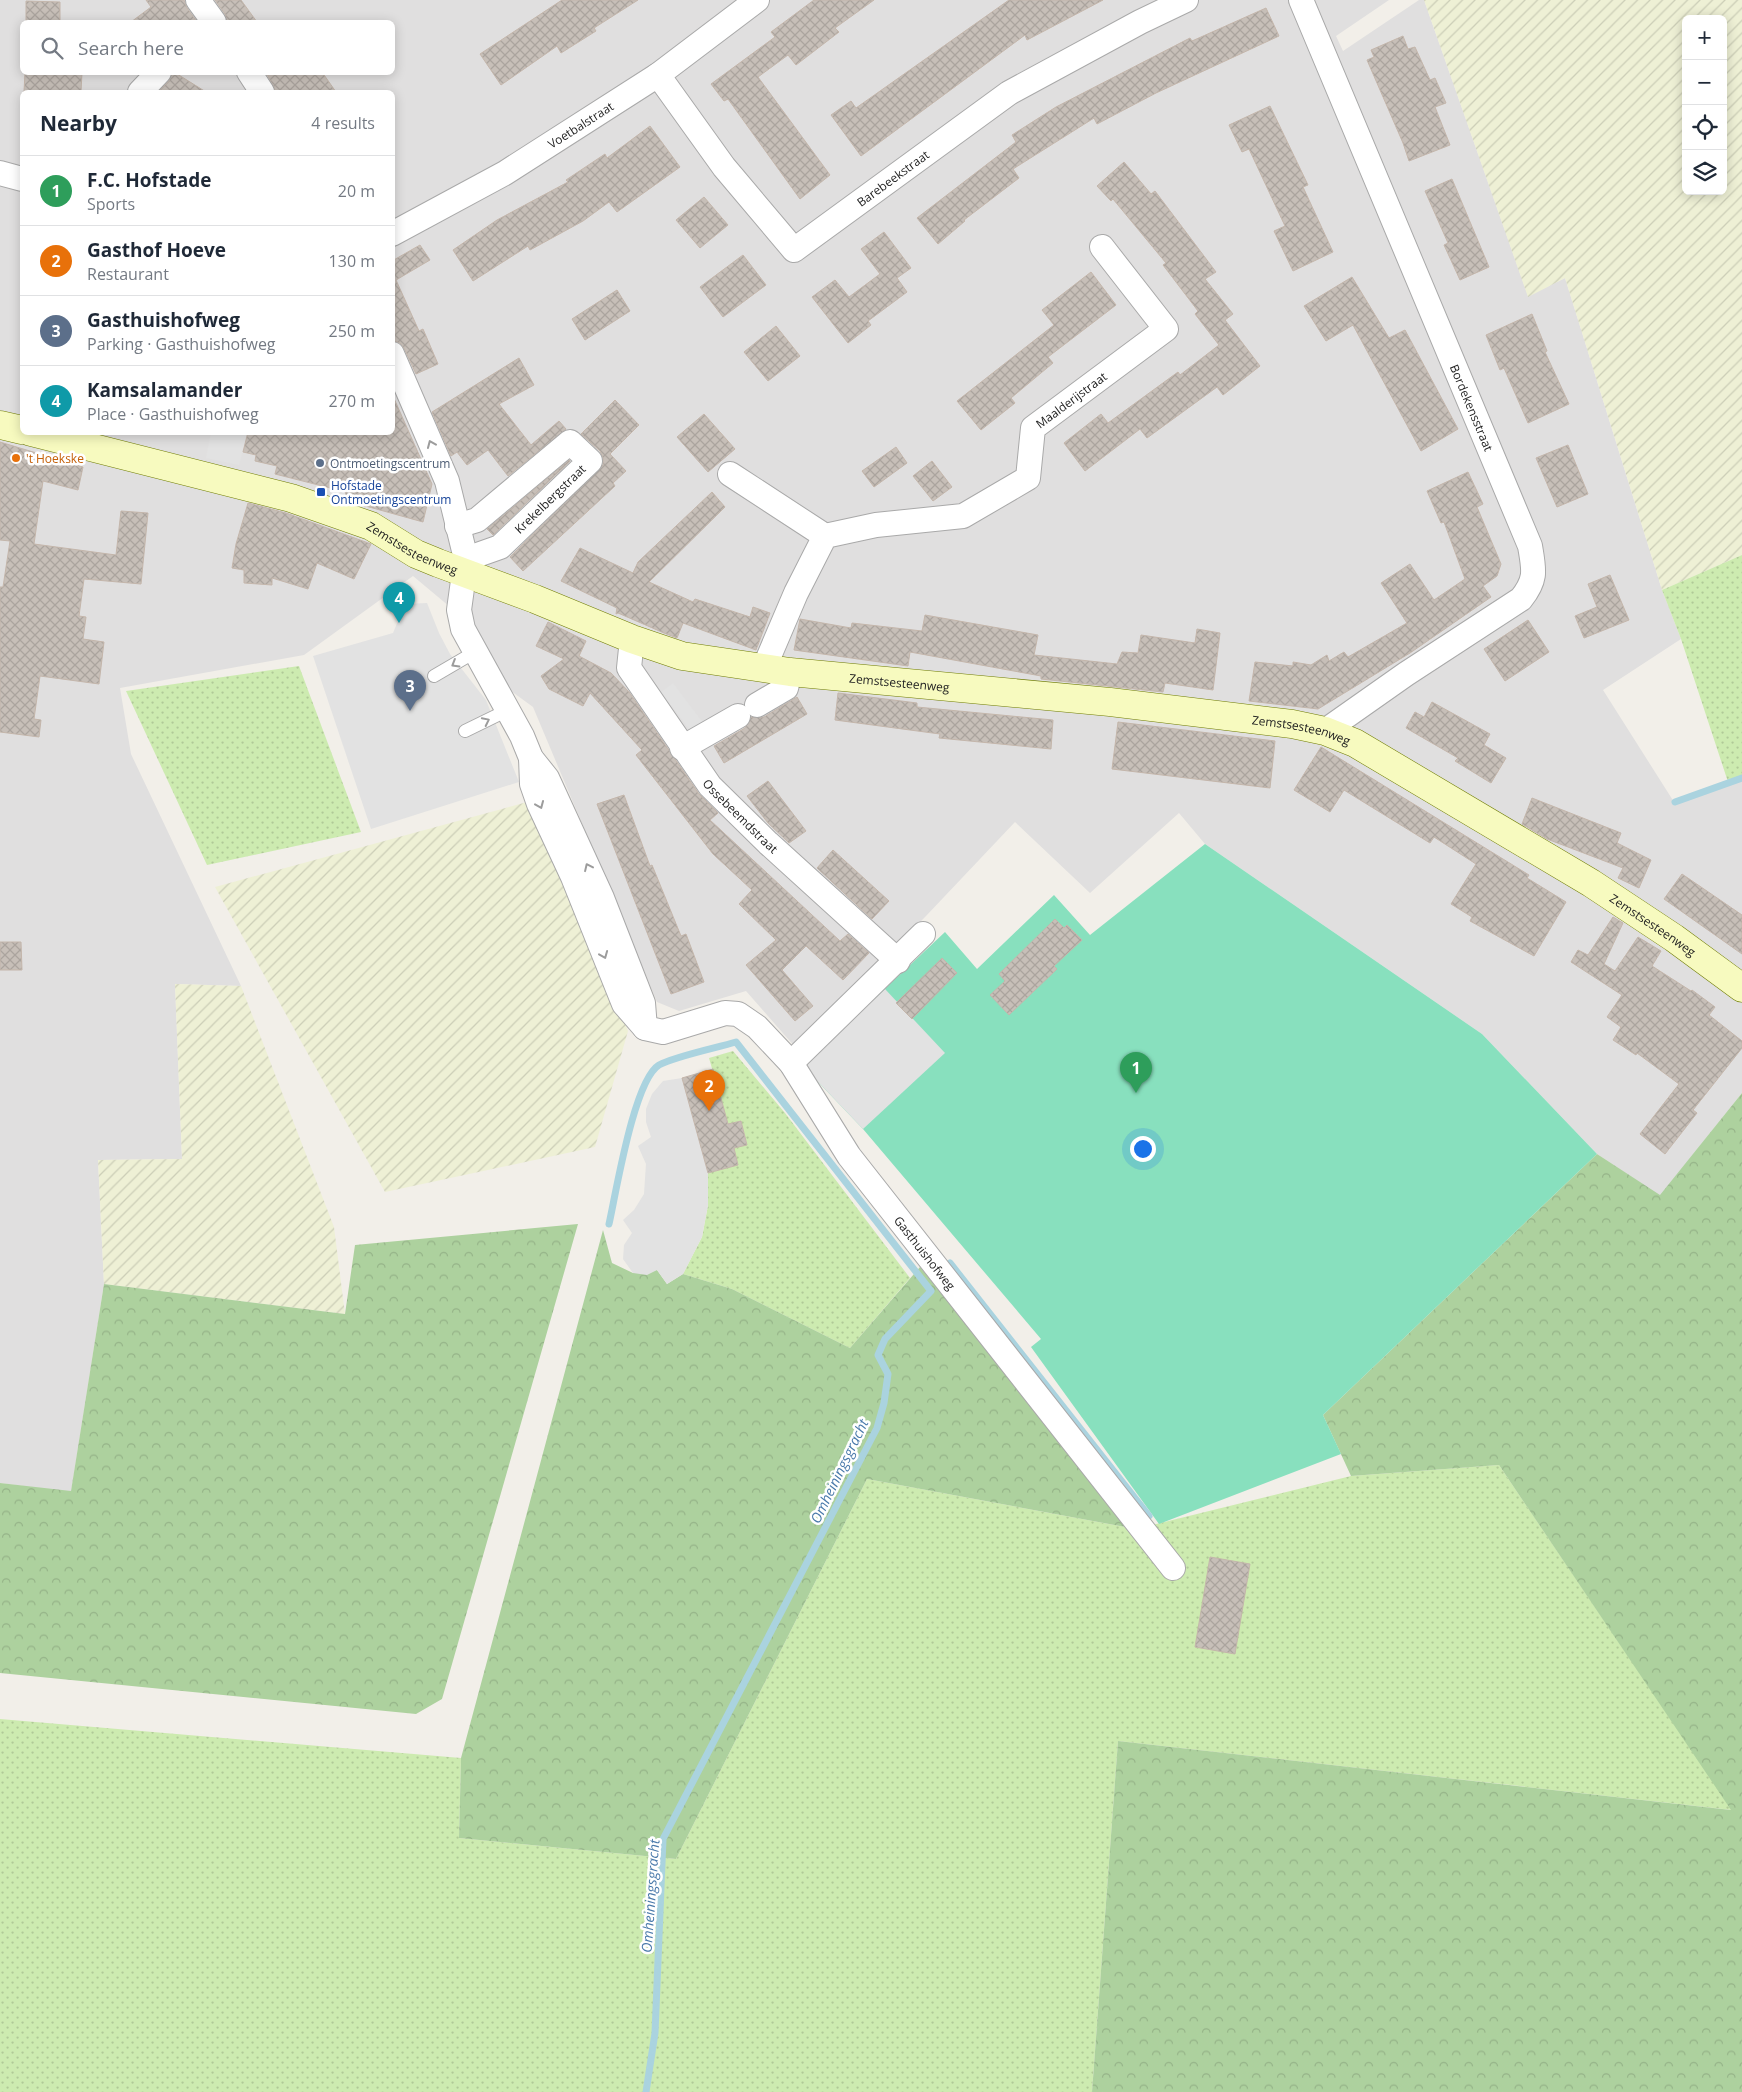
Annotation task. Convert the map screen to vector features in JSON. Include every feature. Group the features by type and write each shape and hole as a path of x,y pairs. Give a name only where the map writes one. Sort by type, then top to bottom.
{"street":[{"path":"198,0 213,20"},
{"name":"Voetbalstraat","path":"395,232 505,173 658,75 756,0"},
{"name":"Barebeekstraat","path":"658,75 724,167 794,250 1009,93 1140,22 1186,0"},
{"name":"Bordekensstraat","path":"1301,0 1530,546 1534,575 1530,588 1521,599 1406,674 1326,731"},
{"path":"142,90 156,75"},
{"path":"251,75 261,90"},
{"path":"0,173 20,178"},
{"name":"Maalderijstraat","path":"825,536 876,525 963,516 1028,478 1033,428 1166,330 1102,247"},
{"path":"395,361 447,481 466,566"},
{"path":"0,424 20,429"},
{"name":"Zemstsesteenweg","path":"43,435 291,498 371,526 416,554 466,566 535,599 632,639 682,656 777,670 1128,703 1292,724 1326,731 1356,743 1591,883 1674,938 1742,988"},
{"name":"Krekelbergstraat","path":"457,526 476,520 570,442 590,461 500,547 466,566"},
{"path":"682,748 786,688 777,670 796,593 825,536 730,474"},
{"name":"Gasthuishofweg","path":"466,566 459,610 463,629 508,710 531,758 547,778 562,831 624,980 643,1004 645,1028 663,1032 725,1013 738,1014 756,1026 791,1063 849,1156 1173,1568"},
{"name":"Ossebeemdstraat","path":"632,639 629,668 682,748 710,786 768,843 898,961"},
{"path":"791,1063 898,961 922,934"}],"lane":[{"path":"434,676 475,652"},
{"path":"465,731 508,710"}],"shaded area":[{"path":"0,0 1389,0 1336,36 1343,51 1419,0 1424,0 1528,296 1565,278 1662,590 1681,639 1603,690 1674,802 1742,780 1742,1093 1660,1196 1597,1154 1482,1034 1205,844 1179,813 1090,893 1015,822 796,1048 746,991 679,1011 657,1002 533,707 507,688 468,622 413,576 304,655 120,688 131,754 241,986 175,984 182,1159 98,1160 104,1284 71,1492 0,1483"},
{"path":"211,435 246,435 239,465 206,458"},
{"path":"427,603 450,654 486,700 519,782 371,829 313,656 393,633 405,604"},
{"path":"673,683 704,724 692,733 661,692"},
{"path":"885,989 945,1053 863,1129 803,1066"},
{"path":"682,1078 708,1173 708,1205 702,1237 683,1274 667,1284 657,1270 647,1275 633,1273 623,1259 624,1245 632,1233 623,1220 634,1210 644,1194 646,1164 638,1146 651,1137 646,1122 646,1109 652,1094 663,1081"}],"green space":[{"path":"1424,0 1742,0 1742,555 1662,590 1565,278 1528,297"},
{"path":"1742,555 1742,780 1729,785 1681,639 1662,590"},
{"path":"299,666 361,832 207,865 126,691"},
{"path":"531,801 628,1031 595,1147 385,1192 215,887"},
{"path":"1205,844 1482,1034 1597,1154 1323,1415 1341,1454 1159,1524 1031,1347 1041,1339 863,1129 803,1066 945,932 977,969 1054,895 1090,935"},
{"path":"175,984 241,986 334,1227 345,1314 104,1284 98,1160 182,1159"},
{"path":"733,1051 785,1113 910,1278 850,1348 732,1289 683,1274 702,1237 708,1205 708,1173 738,1165 734,1148 747,1144 741,1121 728,1124 709,1058"},
{"path":"1742,1093 1742,2092 1092,2092 1118,1741 1731,1810 1499,1465 1351,1476 1323,1415 1597,1154 1660,1195"},
{"path":"578,1224 442,1699 416,1714 0,1673 0,1483 71,1491 104,1284 345,1314 355,1245"},
{"path":"603,1230 612,1263 633,1273 657,1270 667,1284 683,1274 732,1289 850,1348 920,1267 1136,1529 867,1479 676,1859 459,1838 461,1758"},
{"path":"1499,1465 1732,1810 1118,1741 1092,2092 0,2092 0,1719 461,1758 459,1838 676,1859 867,1479 1136,1529 1351,1476"}],"building":[{"path":"146,0 184,0 196,20 134,20 151,7"},
{"path":"215,0 241,0 256,20 226,20 225,14"},
{"path":"562,0 638,0 594,28 596,31 561,53 557,46 501,85 480,54"},
{"path":"814,0 874,0 835,28 839,32 796,65 788,55 758,77 830,175 800,199 728,99 724,101 711,84 775,37 771,32"},
{"path":"1009,0 1103,0 1027,40 1025,35 861,156 831,115 851,101 856,108"},
{"path":"26,1 60,2 60,20 26,20"},
{"path":"1266,8 1279,36 1156,93 1097,124 1094,118 1013,169 1019,178 964,220 938,244 917,218 1016,142 1012,135 1056,107 1190,38 1192,41"},
{"path":"1403,36 1408,49 1415,47 1430,80 1435,78 1446,103 1435,107 1450,145 1409,161 1367,60 1374,57 1371,50"},
{"path":"25,75 82,75 81,90 24,90"},
{"path":"171,75 179,75 203,90 160,90 169,81"},
{"path":"268,75 324,75 335,90 275,90"},
{"path":"1270,106 1308,185 1303,187 1333,252 1293,271 1274,231 1285,226 1249,149 1242,152 1229,125"},
{"path":"650,126 680,167 617,212 609,202 583,221 530,250 528,246 473,281 453,250 497,220 568,182 566,180 605,154 607,158"},
{"path":"1124,162 1151,194 1155,191 1216,272 1205,279 1233,314 1225,320 1260,366 1223,395 1217,387 1147,438 1140,429 1085,471 1064,443 1101,414 1108,423 1178,372 1180,375 1219,345 1195,314 1198,311 1163,265 1166,263 1113,199 1111,201 1097,186"},
{"path":"1452,179 1489,267 1460,280 1444,245 1448,243 1425,191"},
{"path":"704,197 728,225 700,248 676,220"},
{"path":"884,232 911,268 897,278 907,292 868,321 871,325 848,343 812,297 835,280 849,297 880,274 861,249"},
{"path":"420,245 430,260 396,280 419,331 423,329 438,364 416,374 404,348 400,343 395,341 395,259"},
{"path":"743,255 766,285 723,317 700,287"},
{"path":"1091,272 1116,305 1048,357 1053,363 1011,398 1015,403 981,430 957,401 1054,325 1042,310"},
{"path":"1352,277 1389,338 1405,330 1458,429 1421,451 1353,325 1326,341 1304,306"},
{"path":"617,290 630,311 585,340 572,319"},
{"path":"1532,314 1547,351 1545,352 1569,404 1528,423 1504,368 1500,370 1486,335"},
{"path":"776,326 800,356 768,381 744,352"},
{"path":"519,358 534,385 499,404 531,445 559,421 566,429 508,476 488,450 467,465 457,452 451,456 432,412"},
{"path":"615,400 639,425 610,454 626,471 613,483 615,486 523,571 510,557 603,465 600,451 581,434"},
{"path":"395,401 432,484 423,522 344,500 346,492 275,474 277,466 255,461 256,455 243,452 247,435 395,435"},
{"path":"704,414 735,449 708,472 677,437"},
{"path":"0,442 83,467 78,490 43,481 34,544 116,555 121,511 148,513 141,584 84,579 79,616 86,617 83,639 104,642 99,684 40,676 34,719 41,720 39,737 0,732 0,587 3,587 10,541 0,540"},
{"path":"1568,445 1588,494 1557,507 1536,458"},
{"path":"896,447 907,463 874,487 862,471"},
{"path":"569,460 493,535 487,529"},
{"path":"932,461 952,487 933,501 913,476"},
{"path":"1468,472 1483,504 1477,507 1501,564 1497,576 1483,586 1491,597 1410,653 1318,709 1249,701 1255,662 1293,666 1293,662 1311,665 1327,655 1329,661 1344,652 1348,657 1407,623 1381,583 1410,564 1434,600 1465,579 1444,522 1441,523 1427,491"},
{"path":"712,492 725,507 649,582 693,602 695,599 750,617 753,607 770,613 756,650 683,623 677,638 618,613 616,614 617,608 561,581 580,548 633,573 638,562"},
{"path":"248,503 286,513 371,544 354,579 317,563 308,589 272,578 272,585 244,583 244,570 232,568 236,544"},
{"path":"1610,575 1629,620 1584,638 1575,616 1597,607 1588,584"},
{"path":"925,615 1038,635 1034,655 1117,664 1122,652 1138,653 1141,635 1195,643 1197,629 1220,633 1213,690 1165,683 1163,692 1041,679 1041,676 910,652 908,666 794,650 800,619 851,628 852,623 922,631"},
{"path":"1528,620 1549,652 1505,681 1484,649"},
{"path":"548,622 586,641 579,656 611,673 629,692 699,794 718,813 710,820 840,941 848,934 869,953 843,980 806,946 782,970 813,1006 795,1021 746,965 776,940 739,904 752,890 713,854 636,755 642,750 590,693 583,706 549,689 541,676 564,659 536,646"},
{"path":"838,693 917,703 917,707 1053,720 1051,749 939,738 940,734 835,720"},
{"path":"797,697 807,714 724,763 714,746 745,728 751,717 764,717"},
{"path":"1432,702 1490,734 1484,745 1506,758 1491,783 1455,761 1458,758 1406,728 1415,712 1424,717"},
{"path":"1118,722 1275,741 1270,788 1112,769"},
{"path":"1321,747 1529,875 1527,878 1566,902 1534,956 1470,921 1472,917 1451,904 1476,864 1434,837 1430,843 1344,790 1330,812 1294,790"},
{"path":"768,781 806,831 789,843 768,823 747,796"},
{"path":"624,795 650,866 652,865 681,936 686,934 704,982 671,994 597,804"},
{"path":"1532,798 1621,833 1617,843 1651,860 1639,888 1618,878 1623,868 1547,839 1522,824"},
{"path":"833,850 889,901 872,919 817,868"},
{"path":"1682,874 1742,915 1742,954 1664,899"},
{"path":"1613,917 1623,923 1604,964 1615,971 1638,937 1661,951 1652,966 1692,990 1715,1007 1709,1015 1742,1041 1742,1048 1693,1110 1697,1113 1665,1154 1640,1134 1679,1084 1637,1053 1636,1055 1613,1040 1621,1027 1607,1017 1622,995 1571,962 1578,950 1588,955"},
{"path":"1055,919 1064,928 1067,925 1082,940 1054,966 1057,969 1009,1015 990,995 1005,981 999,974"},
{"path":"0,942 21,942 22,970 0,970"},
{"path":"942,958 957,973 912,1019 896,1003"},
{"path":"713,1069 728,1124 741,1121 747,1145 734,1148 738,1165 708,1173 682,1078"},
{"path":"1210,1557 1250,1564 1235,1654 1195,1647"}],"waterway":[{"path":"1675,802 1742,778"},
{"name":"Omheiningsgracht","path":"609,1224 627,1138 642,1092 650,1075 659,1065 666,1062 736,1042 931,1291 885,1339 878,1355 888,1374 884,1403 877,1428 663,1839 655,2033 646,2092"},
{"path":"950,1263 1149,1516"}],"place":[{"name":"'t Hoekske","path":"16,458"},
{"name":"Ontmoetingscentrum","path":"320,463"},
{"name":"Hofstade Ontmoetingscentrum","path":"321,492"},
{"name":"Kamsalamander","path":"399,623"},
{"name":"Gasthuishofweg","path":"410,711"},
{"name":"F.C. Hofstade","path":"1136,1093"},
{"name":"Gasthof Hoeve","path":"709,1111"}]}
